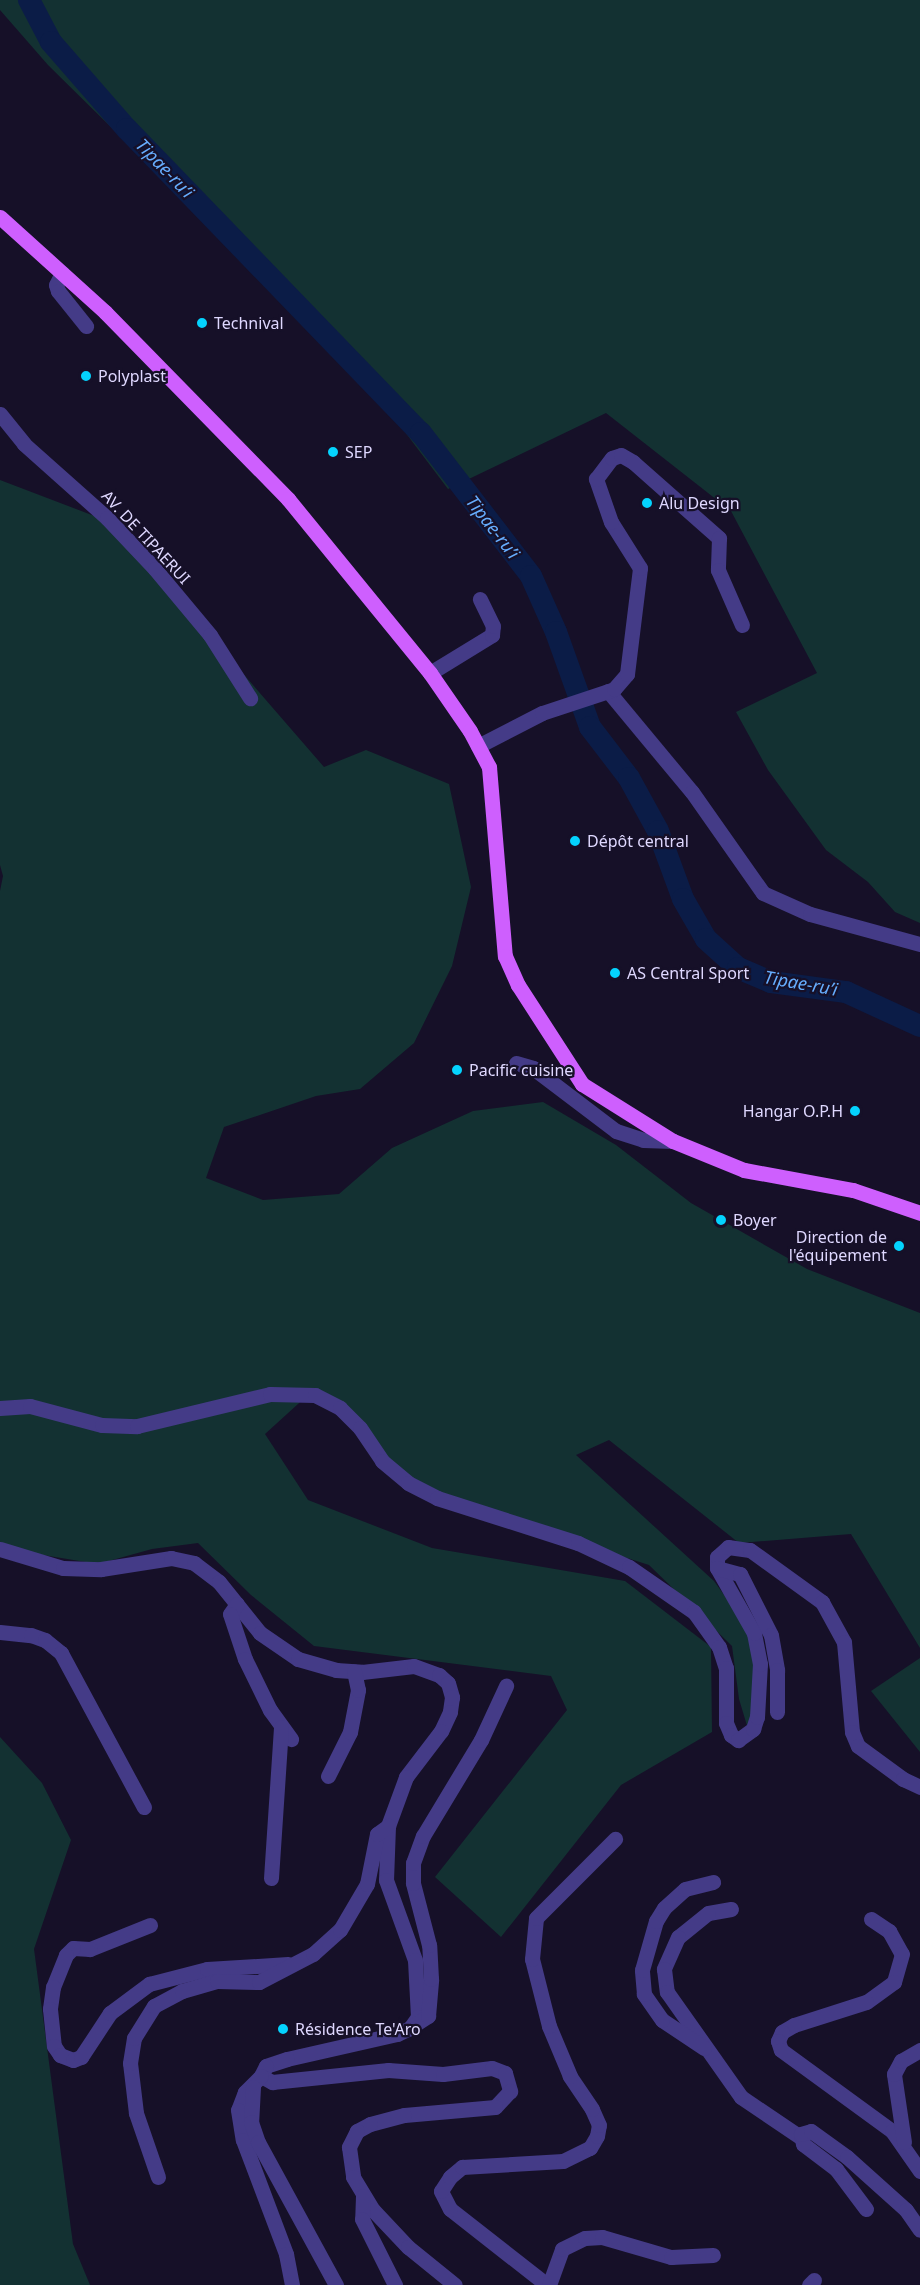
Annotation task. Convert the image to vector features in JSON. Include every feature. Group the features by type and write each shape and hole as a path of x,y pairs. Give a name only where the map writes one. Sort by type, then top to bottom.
{"main road":[{"path":"0,218 62,273 288,499 430,673 478,746 489,767 494,799 505,956 518,985 582,1084 673,1142 744,1170 853,1190 920,1213"}],"street":[{"path":"62,273 56,285 58,291 86,326"},
{"name":"AV. DE TIPAERUI","path":"0,414 24,444 107,518 155,569 210,635 250,698"},
{"path":"478,746 570,702 602,693 627,674 640,568 611,522 596,479 612,458 621,455 633,462 719,538 718,570 742,625"},
{"path":"430,673 492,635 494,626 480,599"},
{"path":"602,693 692,792 763,892 810,914 920,944"},
{"path":"516,1063 533,1068 616,1131 643,1140 673,1142"},
{"path":"0,1408 30,1406 102,1425 137,1426 270,1394 315,1395 340,1408 360,1428 382,1461 408,1483 437,1498 505,1517 629,1567 694,1612 718,1647 726,1668 726,1723 731,1736 738,1740 753,1729 757,1717 760,1664 754,1633 717,1568 717,1557 728,1547 750,1550 822,1602 844,1642 852,1732 858,1746 894,1774 920,1787"},
{"path":"0,1549 63,1568 101,1569 171,1558 186,1561 219,1582 278,1648 317,1666 354,1671 426,1668 448,1683 452,1697 441,1731 406,1777 388,1826 386,1880 418,1974 418,2017 410,2028"},
{"path":"717,1568 740,1574 771,1635 777,1670 777,1712"},
{"path":"237,1604 230,1614 232,1626 255,1684 286,1733 271,1878"},
{"path":"0,1632 31,1635 61,1653 144,1807"},
{"path":"328,1776 350,1732 358,1690 354,1671"},
{"path":"292,2285 286,2254 243,2140 238,2110 266,2066 410,2028 428,2016 431,1979 429,1945 413,1883 413,1863 423,1836 481,1740 506,1686"},
{"path":"158,2177 136,2113 130,2063 134,2038 154,2006 182,1991 217,1981 259,1982 313,1954 340,1930 367,1884 377,1834 388,1826"},
{"path":"615,1839 536,1918 532,1959 549,2026 570,2076 592,2109 599,2125 597,2136 590,2148 563,2161 462,2168 441,2191 450,2209 548,2285 562,2249 585,2238 602,2237 671,2257 713,2255"},
{"path":"709,2051 662,2020 644,1994 642,1970 656,1921 664,1908 686,1889 713,1882"},
{"path":"731,1909 708,1913 685,1928 664,1969 667,1992 741,2097 800,2137 803,2144 853,2187 866,2209"},
{"path":"871,1918 889,1931 902,1954 894,1982 866,2002 794,2025 782,2032 778,2041 781,2050 904,2143"},
{"path":"150,1925 90,1949 73,1948 66,1955 53,1987 50,2009 54,2046 60,2055 73,2060 81,2056 110,2013 149,1984 207,1969 292,1964"},
{"path":"920,2050 901,2061 894,2074 904,2143 920,2171"},
{"path":"257,2080 272,2082 388,2070 443,2074 492,2068 505,2073 510,2091 495,2107 404,2115 357,2132 350,2151 353,2177 363,2196 408,2247 455,2285"},
{"path":"257,2080 251,2122 258,2142 336,2285"},
{"path":"800,2137 811,2131 847,2157 906,2210 920,2230"},
{"path":"363,2196 362,2219 395,2285"}],"green space":[{"path":"0,0 920,0 920,923 895,912 868,882 826,850 768,770 736,712 817,673 731,511 606,413 448,489 362,375 48,65 0,10"},
{"path":"0,480 97,517 174,594 324,767 366,750 449,784 471,887 452,966 414,1043 360,1089 316,1096 224,1127 206,1178 263,1200 339,1194 392,1148 473,1111 543,1102 616,1145 691,1203 807,1269 920,1313 920,1648 851,1534 739,1543 609,1440 576,1455 714,1581 750,1631 759,1680 748,1729 739,1699 732,1646 649,1565 474,1509 387,1465 329,1400 309,1394 265,1434 308,1500 432,1548 625,1581 711,1647 712,1732 621,1785 501,1937 435,1877 567,1710 551,1676 314,1646 251,1595 198,1543 152,1549 98,1564 0,1548 0,891 3,876 0,865"},
{"path":"920,1658 920,1752 871,1691"},
{"path":"0,1737 42,1783 71,1840 34,1949 73,2244 90,2285 0,2285"}],"waterway":[{"name":"Tipae-ru’i","path":"29,0 51,42 127,129 421,433 531,576 556,632 590,727 629,778 658,831 683,899 706,939 738,968 771,982 846,992 920,1026"}],"place":[{"name":"Technival","path":"202,323"},
{"name":"Polyplast","path":"86,376"},
{"name":"SEP","path":"333,452"},
{"name":"Alu Design","path":"647,503"},
{"name":"Dépôt central","path":"575,841"},
{"name":"AS Central Sport","path":"615,973"},
{"name":"Pacific cuisine","path":"457,1070"},
{"name":"Hangar O.P.H","path":"855,1111"},
{"name":"Boyer","path":"721,1220"},
{"name":"Direction de l'équipement","path":"899,1246"},
{"name":"Résidence Te'Aro","path":"283,2029"}]}
